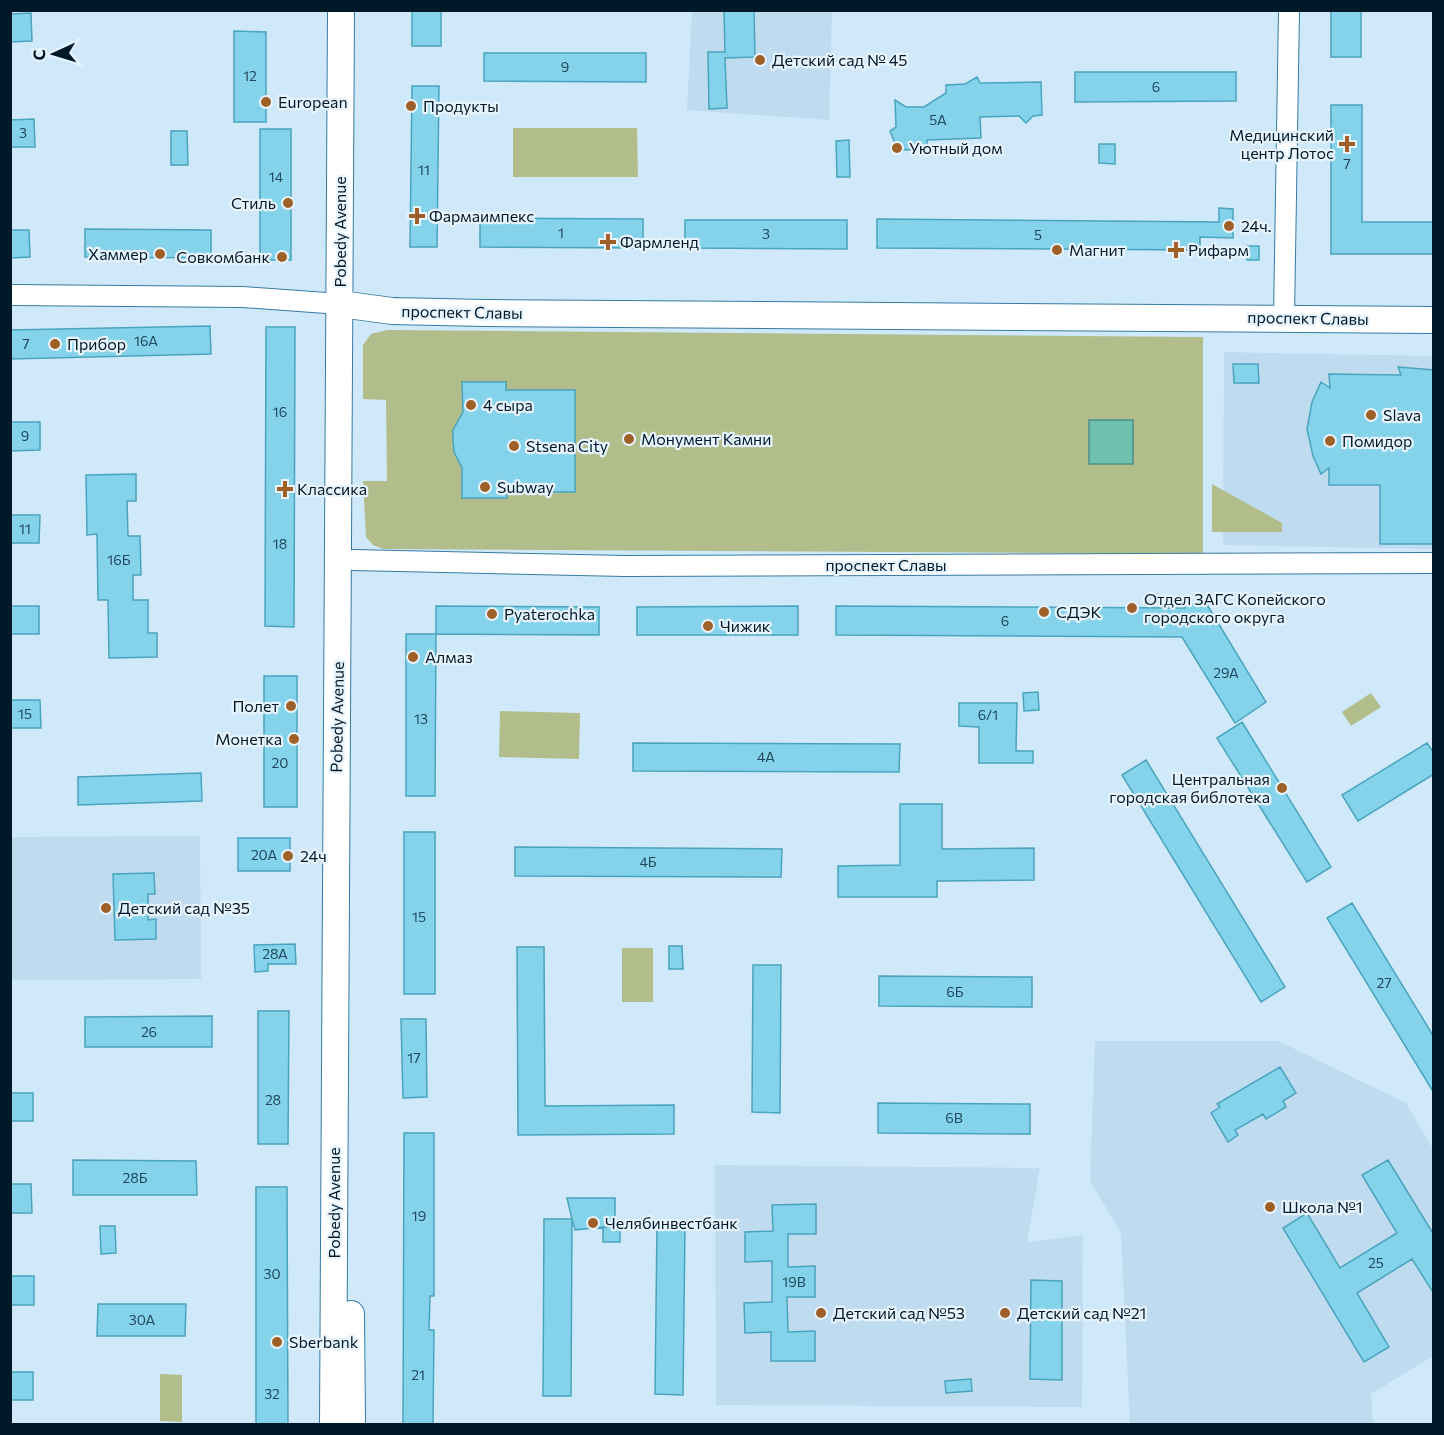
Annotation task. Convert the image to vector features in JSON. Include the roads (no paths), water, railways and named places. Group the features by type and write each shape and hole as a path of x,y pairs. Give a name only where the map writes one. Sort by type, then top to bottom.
{"main road":[{"name":"Pobedy Avenue","path":"341,10 347,305 346,560 352,1425"},
{"name":"Pobedy Avenue","path":"347,305 356,10"},
{"name":"проспект Славы","path":"347,305 392,311 860,318 1434,320"},
{"name":"Pobedy Avenue","path":"333,1425 334,991 346,560"}],"street":[{"path":"1284,318 1289,10"},
{"name":"проспект Славы","path":"10,295 243,297 347,305"},
{"name":"проспект Славы","path":"346,560 625,566 1434,563"}],"place":[{"name":"Детский сад № 45","path":"760,60"},
{"name":"European","path":"266,102"},
{"name":"Продукты","path":"411,106"},
{"name":"Медицинский центр Лотос","path":"1347,144"},
{"name":"Уютный дом","path":"897,148"},
{"name":"Стиль","path":"288,203"},
{"name":"Фармаимпекс","path":"417,216"},
{"name":"24ч.","path":"1229,226"},
{"name":"Фармленд","path":"608,242"},
{"name":"Магнит","path":"1057,250"},
{"name":"Рифарм","path":"1176,250"},
{"name":"Хаммер","path":"160,254"},
{"name":"Совкомбанк","path":"282,257"},
{"name":"Прибор","path":"55,344"},
{"name":"4 сыра","path":"471,405"},
{"name":"Slava","path":"1371,415"},
{"name":"Монумент Камни","path":"629,439"},
{"name":"Помидор","path":"1330,441"},
{"name":"Stsena City","path":"514,446"},
{"name":"Subway","path":"485,487"},
{"name":"Классика","path":"285,489"},
{"name":"Отдел ЗАГС Копейского городского округа","path":"1132,608"},
{"name":"СДЭК","path":"1044,612"},
{"name":"Pyaterochka","path":"492,614"},
{"name":"Чижик","path":"708,626"},
{"name":"Алмаз","path":"413,657"},
{"name":"Полет","path":"291,706"},
{"name":"Монетка","path":"294,739"},
{"name":"Центральная городская библотека","path":"1282,788"},
{"name":"24ч","path":"288,856"},
{"name":"Детский сад №35","path":"106,908"},
{"name":"Школа №1","path":"1270,1207"},
{"name":"Челябинвестбанк","path":"593,1223"},
{"name":"Детский сад №53","path":"821,1313"},
{"name":"Детский сад №21","path":"1005,1313"},
{"name":"Sberbank","path":"277,1342"}]}
